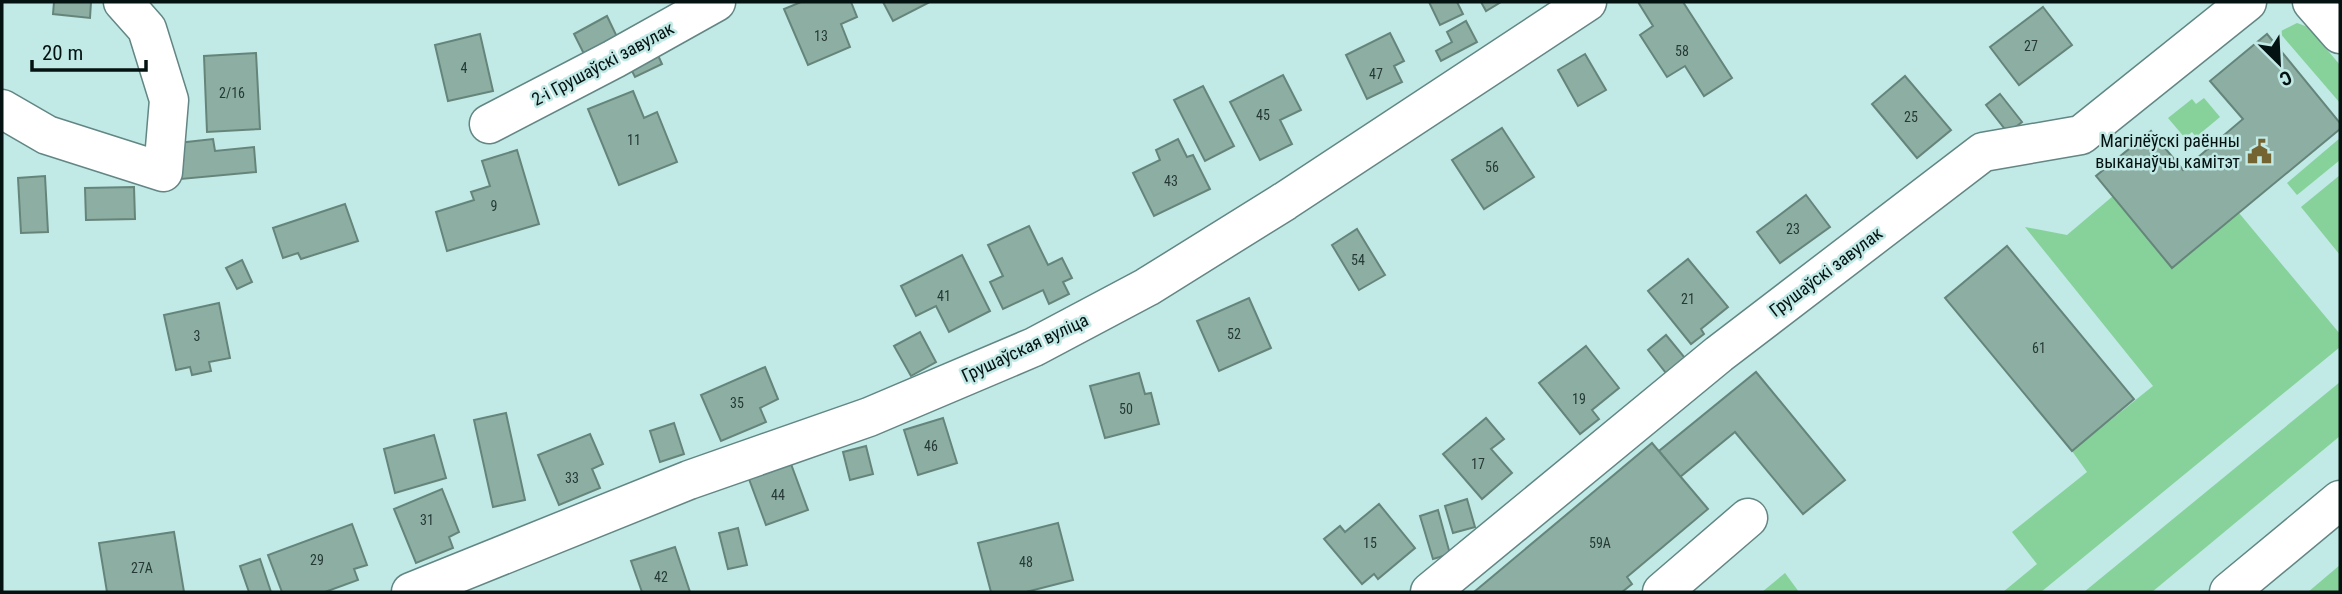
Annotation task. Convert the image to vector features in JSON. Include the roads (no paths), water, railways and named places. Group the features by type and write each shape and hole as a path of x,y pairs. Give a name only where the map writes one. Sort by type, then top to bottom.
{"street":[{"path":"2,109 47,135 163,172 169,100 147,29 123,2"},
{"name":"2-і Грушаўскі завулак","path":"489,124 716,2"},
{"name":"Грушаўская вуліца","path":"431,589 690,480 869,417 1034,347 1146,287 1227,237 1587,2"},
{"name":"Грушаўскі завулак","path":"1430,592 1719,354 1983,152 2081,135 2247,2"},
{"path":"2312,2 2340,34"},
{"path":"2229,592 2340,500"},
{"path":"1662,592 1748,518"}],"place":[{"name":"Магілёўскі раённы выканаўчы камітэт","path":"2260,151"}]}
